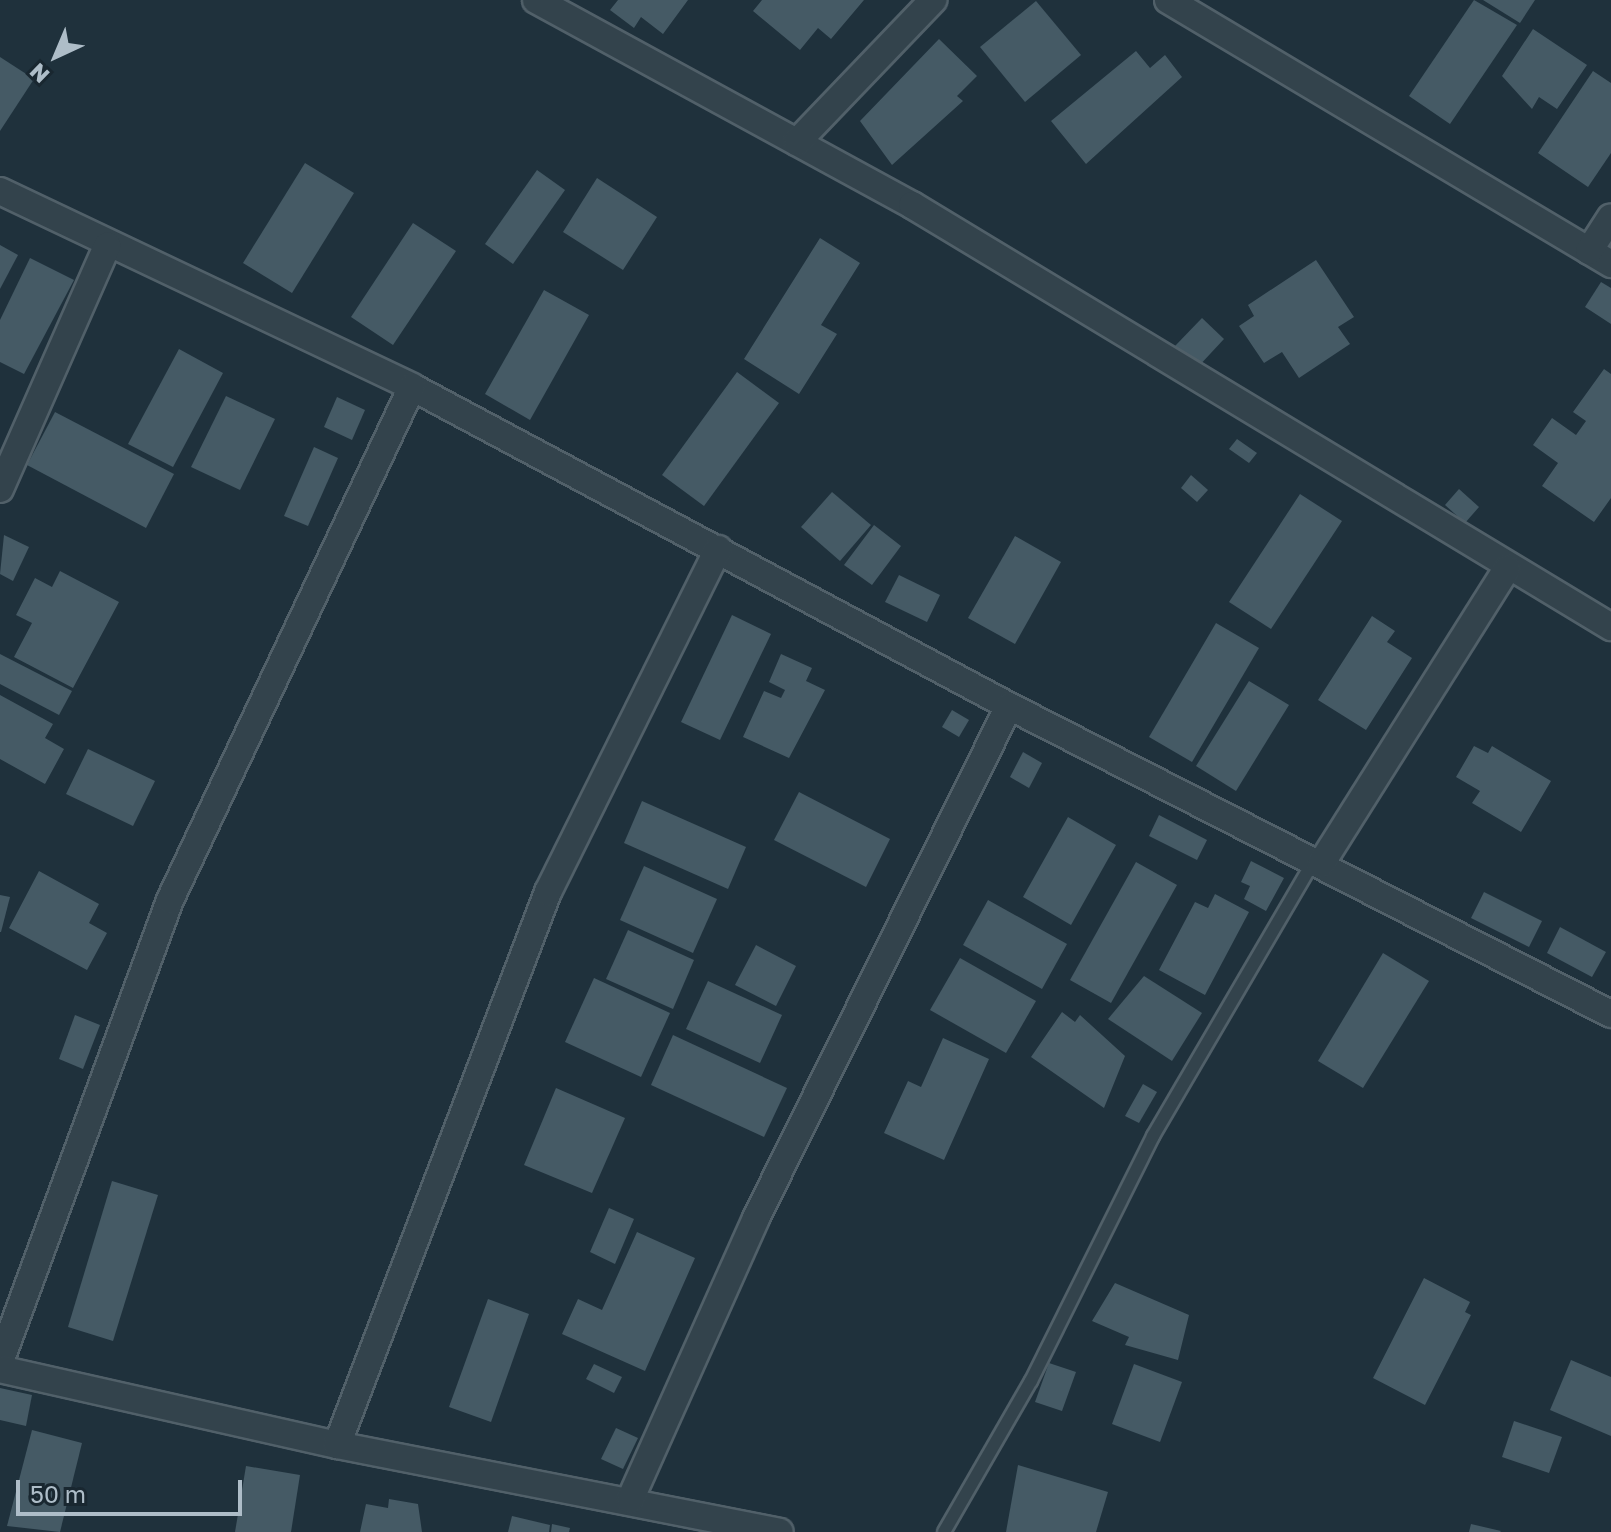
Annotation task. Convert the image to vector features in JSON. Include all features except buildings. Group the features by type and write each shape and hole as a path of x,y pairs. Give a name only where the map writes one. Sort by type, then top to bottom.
{"street":[{"path":"536,0 912,205 1507,569 1611,627"},
{"path":"797,142 933,0"},
{"path":"1168,0 1600,258 1611,217"},
{"path":"0,191 107,246 412,387 1009,706 1611,1014"},
{"path":"0,489 107,246"},
{"path":"0,1362 170,900 412,387"},
{"path":"337,1445 548,892 718,549"},
{"path":"1317,862 1507,569"},
{"path":"630,1500 756,1218 1009,706"},
{"path":"0,1369 337,1445 630,1500 780,1532"}],"lane":[{"path":"944,1532 1031,1381 1153,1136 1317,862"}]}
